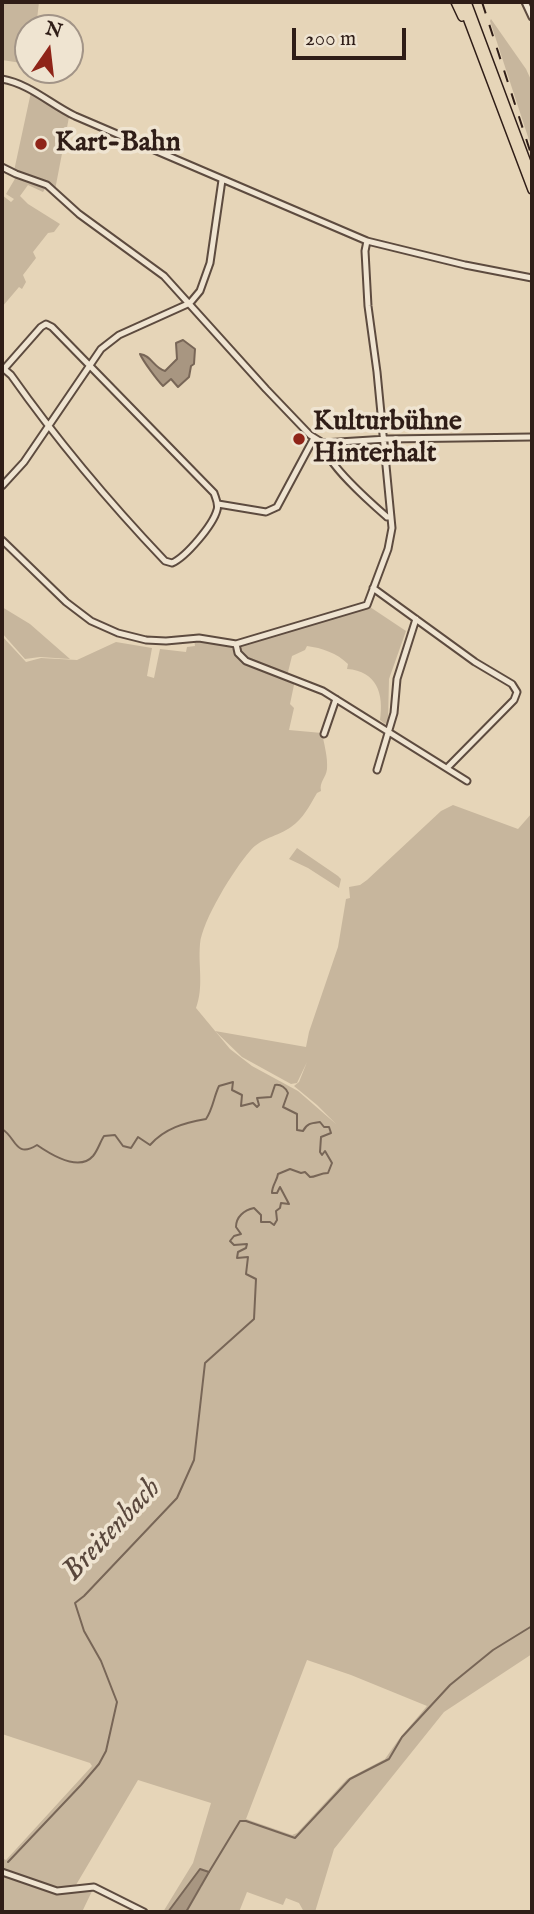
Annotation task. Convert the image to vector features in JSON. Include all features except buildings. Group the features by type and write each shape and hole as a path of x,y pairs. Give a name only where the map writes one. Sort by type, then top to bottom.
{"main road":[{"path":"455,2 474,29"},
{"path":"461,2 532,176"},
{"path":"468,2 474,29 532,190"}],"street":[{"path":"525,2 532,17"},
{"path":"2,79 23,85 65,111 367,241 532,278"},
{"path":"2,167 47,185 79,214 163,276 266,389 314,438 323,443 383,439 532,437"},
{"path":"2,486 49,428 101,349 111,340 190,303 200,291 206,277 222,180"},
{"path":"2,540 66,602 91,621 127,636 146,640 176,641 199,638 236,644 367,605 388,549 391,517 368,306 365,251 367,241"},
{"path":"46,324 90,364 214,493 218,504 210,524 180,560 172,564 165,561 87,476 11,375 3,370 46,324"},
{"path":"218,504 265,512 277,507 314,438"},
{"path":"323,443 324,452 350,482 387,517 391,517"},
{"path":"373,588 475,662 512,684 517,692 514,700 447,768"},
{"path":"377,770 389,732 397,679 416,619"},
{"path":"236,644 238,653 246,661 290,676 336,699 467,781"},
{"path":"324,734 336,699"},
{"path":"2,1872 57,1891 94,1887 144,1912"}],"shaded area":[{"path":"4,2 39,2 38,14 14,14 14,62 2,60"},
{"path":"491,19 532,82 532,149 490,21"},
{"name":"Kart-Bahn","path":"31,92 69,117 55,190 41,179 14,171"},
{"path":"16,177 39,182 59,198 45,189 43,192 28,185 20,196 60,224 54,232 48,233 33,252 36,258 23,275 26,282 2,307 2,195 11,202 14,199 6,194"},
{"path":"183,340 195,349 194,364 189,377 178,387 171,379 163,386 140,354 165,371 177,359 176,343"},
{"path":"367,605 406,631 389,679 388,722 385,724 380,720 379,693 372,679 365,674 347,669 348,664 344,660 318,648 307,646 305,650 292,656 287,676 295,680 290,704 294,708 289,730 322,733 327,760 321,791 295,824 255,846 243,859 220,896 202,934 200,992 196,1008 215,1031 306,1047 338,947 346,899 350,898 349,887 360,885 367,880 441,811 453,805 518,829 532,813 532,1654 444,1712 334,1849 315,1912 304,1912 299,1903 286,1898 283,1905 247,1892 239,1912 186,1912 202,1886 201,1869 168,1912 163,1912 193,1863 211,1803 138,1780 73,1890 59,1891 9,1876 58,1892 93,1889 82,1912 2,1912 2,1858 6,1860 92,1766 90,1763 2,1734 2,636 26,662 41,658 77,660 116,642 152,648 147,676 154,678 160,649 186,652 187,647 195,646 194,639 216,645 227,644","holes":["215,1031 242,1057 291,1084 297,1083 307,1062 299,1082 294,1086 336,1124 298,1091 252,1066 230,1049","307,1660 427,1706 385,1759 347,1779 297,1833 292,1835 246,1819"]},
{"path":"2,607 30,624 70,659 25,659 2,633"},
{"path":"297,848 338,876 341,879 339,888 289,859"},
{"path":"200,1869 209,1872 186,1912 168,1912"}],"waterway":[{"name":"Breitenbach","path":"2,1129 24,1150 37,1145 65,1160 80,1162 93,1156 104,1136 115,1135 123,1146 131,1148 138,1137 150,1145 175,1127 206,1119 219,1086 233,1082 232,1090 242,1095 241,1106 253,1103 257,1107 257,1098 271,1097 277,1085 288,1093 283,1107 297,1114 297,1130 303,1131 308,1125 320,1122 324,1127 329,1127 331,1133 321,1137 320,1152 322,1155 325,1151 332,1163 328,1173 312,1177 305,1172 290,1169 278,1174 272,1193 277,1193 280,1187 289,1204 281,1203 276,1211 277,1220 274,1225 261,1222 261,1215 254,1208 244,1212 237,1220 236,1227 241,1234 230,1241 234,1245 247,1244 246,1248 238,1252 237,1258 248,1257 246,1274 256,1279 254,1319 205,1363 194,1460 177,1498 75,1603 84,1631 101,1661 117,1702 106,1751 81,1785 8,1862"},
{"path":"209,1872 240,1821 295,1838 350,1779 389,1759 402,1737 450,1685 493,1650 532,1626"}],"railway":[{"path":"482,2 532,157"}],"place":[{"name":"Kart-Bahn","path":"41,144"},
{"name":"Kulturbühne Hinterhalt","path":"299,439"}]}
